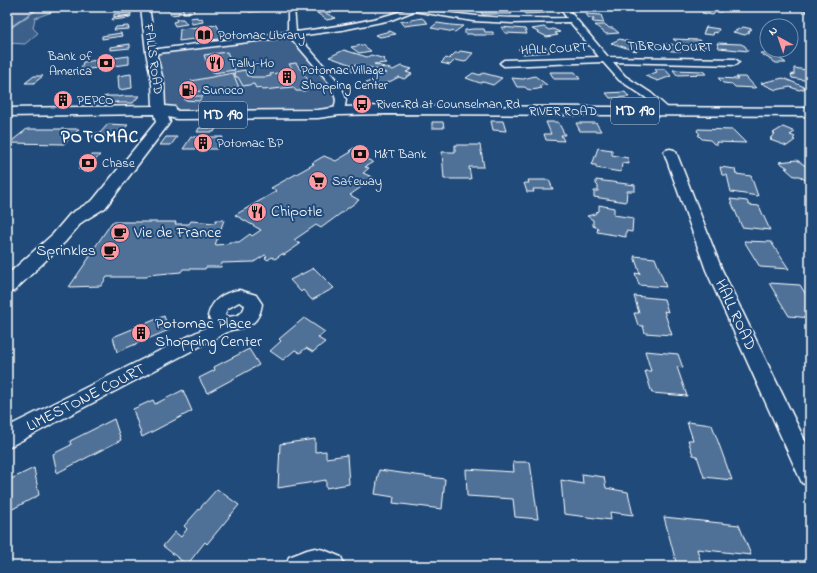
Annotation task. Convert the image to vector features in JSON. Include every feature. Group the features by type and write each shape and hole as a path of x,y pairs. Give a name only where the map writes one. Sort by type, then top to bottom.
{"main road":[{"name":"FALLS ROAD","path":"7,286 59,238 76,218 99,204 163,122 159,111 158,84 151,52 145,7"},
{"name":"RIVER ROAD","path":"7,112 159,111 177,115 318,114 340,110 810,112"}],"street":[{"path":"291,7 291,29 293,35 336,85 341,100 340,110"},
{"path":"562,7 622,78 648,95 665,111"},
{"path":"802,7 810,11"},
{"path":"151,52 293,35 368,23 416,8 449,16 479,20 572,20"},
{"name":"TIBRON COURT","path":"605,59 735,62"},
{"name":"HALL COURT","path":"504,64 605,59"},
{"name":"HALL ROAD","path":"670,152 714,270 810,475"},
{"name":"LIMESTONE COURT","path":"7,438 228,324"},
{"path":"298,566 314,560 323,561 332,566"}],"shaded area":[{"path":"7,7 106,7 55,11 35,18 33,28 38,33 25,44 7,43"},
{"path":"293,35 336,85 339,111 159,111 151,52"}],"building":[{"path":"182,7 184,13 178,13 179,14 171,15 168,9"},
{"path":"182,7 192,7 194,12 188,11 189,13 184,13"},
{"path":"247,7 260,7 260,11 249,12"},
{"path":"588,7 605,7 602,9 607,10 594,12 589,10 594,8"},
{"path":"724,7 721,12 716,11 713,15 702,13 705,8 703,8"},
{"path":"509,9 512,14 482,14 480,10"},
{"path":"522,10 539,10 545,13 525,14"},
{"path":"323,12 336,18 327,20 317,13"},
{"path":"131,13 131,15 114,17 114,14"},
{"path":"586,14 601,15 604,23 593,22 593,18 589,18"},
{"path":"131,16 130,18 112,20 113,18"},
{"path":"197,17 198,19 202,18 203,22 192,24 190,18"},
{"path":"422,18 428,23 404,26 400,22"},
{"path":"176,19 183,19 187,24 175,26 173,22 177,21"},
{"path":"437,23 463,26 455,32 431,28"},
{"name":"Potomac Library","path":"217,25 220,32 227,32 229,38 210,40 210,37 179,41 180,29"},
{"path":"595,25 606,25 619,33 606,34"},
{"path":"128,26 129,29 114,30 116,27"},
{"path":"501,27 525,29 527,34 505,33"},
{"path":"544,27 549,30 553,29 560,32 555,33 558,35 547,37 532,29"},
{"path":"706,27 719,29 717,33 714,32 713,35 703,34"},
{"path":"743,27 752,29 745,35 733,32"},
{"path":"484,29 485,32 493,32 493,35 465,34 465,30"},
{"path":"390,31 396,34 380,37 375,35"},
{"path":"121,33 122,36 102,39 102,36"},
{"path":"620,39 642,47 636,51 611,43"},
{"path":"673,39 699,40 707,47 681,45"},
{"path":"644,41 651,41 654,44 672,44 681,51 665,49 653,50"},
{"path":"717,43 741,44 745,46 748,51 719,48"},
{"path":"130,44 130,48 110,50 110,47"},
{"path":"363,45 371,51 359,53 351,47"},
{"path":"545,47 550,52 523,54 518,49"},
{"path":"344,50 367,57 371,55 385,59 383,60 387,63 374,64 384,67 378,70 369,67 357,73 347,69 356,65 329,57"},
{"path":"460,51 473,53 465,62 455,60 450,65 441,63 446,58 449,59 455,53"},
{"path":"227,52 235,70 213,73 212,70 209,70 204,55"},
{"name":"Bank of America","path":"129,56 129,64 81,70 83,62"},
{"path":"768,58 780,58 786,63 776,63"},
{"name":"Potomac Village Shopping Center","path":"296,63 313,87 304,91 296,91 293,87 263,90 261,87 256,88 254,84 243,86 234,72 245,70 247,76 251,77 266,77 271,76 270,74 278,73 280,76 287,75 283,70 292,68 289,64"},
{"path":"401,66 412,69 406,72 412,74 404,79 399,77 377,88 364,84 386,73 378,70 384,67 393,70"},
{"path":"794,68 806,70 806,72 810,73 810,81 792,78 791,74 794,75"},
{"path":"655,69 665,69 671,76 658,81 645,76 657,72"},
{"path":"673,70 703,71 706,74 677,75"},
{"path":"550,72 575,72 580,79 554,79"},
{"path":"233,73 239,88 209,93 207,90 195,92 191,81"},
{"path":"473,73 480,75 483,73 502,78 493,85 483,82 480,83 466,78"},
{"path":"131,74 132,88 119,90 118,76"},
{"path":"34,76 43,76 34,83 25,83"},
{"path":"535,76 547,85 539,86 541,88 531,90 525,87 517,87 512,78 523,79"},
{"path":"736,77 746,77 756,88 735,87 732,84 723,83 718,78 738,79"},
{"path":"783,78 807,88 799,90 790,87 776,90 761,83"},
{"path":"625,92 629,97 610,98 606,93"},
{"path":"139,96 133,103 116,102 99,104 98,102 103,97"},
{"path":"189,96 203,96 199,101 184,100"},
{"name":"PEPCO","path":"59,98 70,98 67,101 55,101"},
{"path":"491,121 503,121 506,131 493,130"},
{"path":"432,122 443,122 444,128 432,128"},
{"path":"546,122 558,122 565,135 561,135 564,141 546,140 544,134 551,134"},
{"path":"576,123 596,123 601,131 580,131"},
{"path":"108,124 128,125 117,137 91,137 96,133 100,133"},
{"path":"783,127 795,132 790,135 795,137 793,139 795,140 787,146 770,140 772,139 770,138 775,134 773,133"},
{"path":"199,128 216,128 214,132 197,132"},
{"path":"27,129 79,129 64,144 9,143"},
{"path":"698,129 733,130 746,143 716,142 718,144 714,144 710,140 702,139 698,135 700,134 697,131"},
{"path":"166,137 177,137 171,145 160,145"},
{"name":"Potomac BP","path":"191,137 223,137 217,149 183,149"},
{"path":"455,145 480,145 484,167 469,167 471,179 444,179 442,152 455,152"},
{"path":"354,148 368,153 362,157 373,162 365,167 369,168 363,173 374,178 350,195 359,200 321,228 316,225 294,240 300,244 284,255 282,254 275,259 272,257 268,260 265,258 267,256 265,255 254,262 222,263 221,267 183,269 181,272 148,275 147,277 107,277 101,286 69,287 91,255 87,255 93,247 95,247 112,222 176,222 175,224 189,224 191,221 215,223 216,220 224,220 215,245 228,244 229,242 239,242 250,234 252,236 261,230 235,215 277,191 271,188 314,164 312,163 324,156 336,161 351,152 349,151"},
{"path":"598,148 612,150 612,155 628,158 629,164 622,163 621,172 596,168 596,165 592,165"},
{"path":"92,155 100,155 87,169 78,169"},
{"path":"797,160 810,169 810,181 807,181 799,176 794,176 785,168 788,168 779,162"},
{"path":"720,167 735,169 736,174 751,176 758,196 731,192 727,175 722,175"},
{"path":"528,180 549,180 553,189 533,189 534,192 527,192 524,183 529,183"},
{"path":"596,180 635,185 635,191 627,191 626,202 594,197 594,191 598,191"},
{"path":"730,199 747,201 749,205 759,206 770,230 742,227"},
{"path":"599,205 614,208 614,215 633,218 632,232 626,231 626,237 597,232 598,228 593,226 593,220 587,216 595,214 599,211"},
{"path":"744,241 771,242 789,269 760,267"},
{"path":"634,256 655,258 666,287 639,285 635,273 640,274"},
{"path":"314,268 334,288 312,300 303,290 301,292 290,280"},
{"path":"769,283 800,285 810,301 810,318 789,316"},
{"path":"634,296 664,299 668,312 664,311 672,335 645,333 643,326 638,325 634,313 639,313"},
{"name":"Potomac Place Shopping Center","path":"164,316 169,330 117,352 113,337"},
{"path":"304,318 325,332 318,338 325,342 313,352 306,348 300,353 295,350 283,360 270,351 281,341 279,339"},
{"path":"249,349 259,365 207,393 199,378 215,370 214,367"},
{"path":"645,351 678,354 683,368 677,367 687,396 652,393 645,371 651,371"},
{"path":"183,390 192,411 142,437 133,409 153,400 155,404"},
{"path":"114,419 121,440 57,473 53,454 71,445 70,441"},
{"path":"687,422 712,425 732,480 704,477 697,456 693,455 688,440 693,440"},
{"path":"315,439 315,452 326,451 326,458 347,455 349,484 326,488 326,480 278,488 280,444"},
{"path":"513,462 530,462 538,519 515,517 513,499 467,496 466,469 514,472"},
{"path":"34,468 39,495 7,512 7,481"},
{"path":"379,470 445,479 442,509 393,503 394,497 375,494"},
{"path":"582,474 604,477 606,488 628,492 633,515 610,512 611,520 564,514 561,480 583,484"},
{"path":"217,489 239,505 207,544 205,542 187,565 163,546 175,532 181,537 187,529 184,526"},
{"path":"664,517 739,525 751,555 697,549 702,566 677,566"}],"waterway":[{"path":"7,30 40,7"}],"place":[{"name":"Potomac Library","path":"204,35"},
{"name":"Bank of America","path":"106,63"},
{"name":"Tally-Ho","path":"215,63"},
{"name":"Potomac Village Shopping Center","path":"287,77"},
{"name":"Sunoco","path":"188,90"},
{"name":"PEPCO","path":"63,100"},
{"name":"River Rd at Counselman Rd","path":"362,104"},
{"name":"Potomac BP","path":"203,143"},
{"name":"M&T Bank","path":"360,154"},
{"name":"Chase","path":"88,163"},
{"name":"Safeway","path":"318,181"},
{"name":"Chipotle","path":"257,212"},
{"name":"Vie de France","path":"120,233"},
{"name":"Sprinkles","path":"110,251"},
{"name":"Potomac Place Shopping Center","path":"141,333"}],"district":[{"name":"POTOMAC","path":"100,137"}]}
